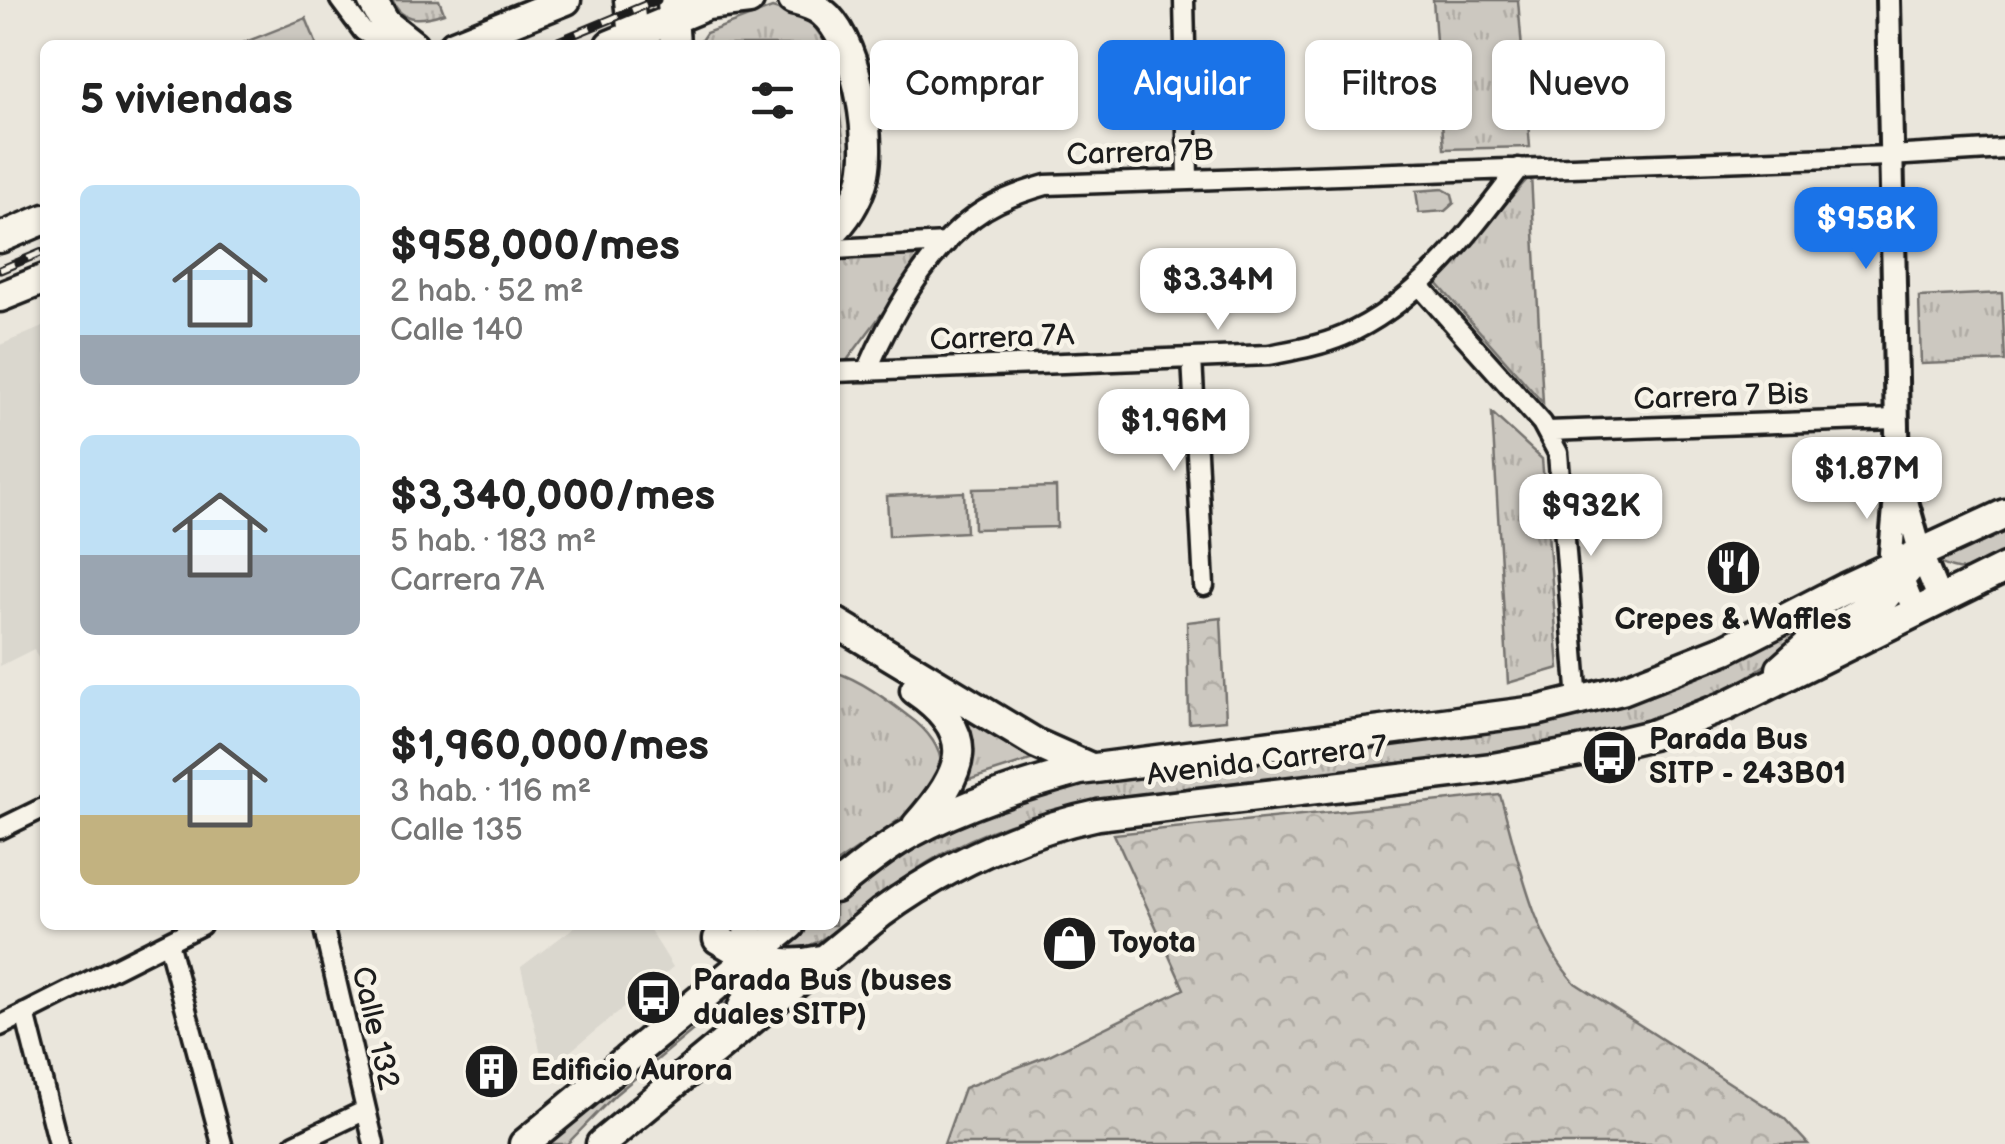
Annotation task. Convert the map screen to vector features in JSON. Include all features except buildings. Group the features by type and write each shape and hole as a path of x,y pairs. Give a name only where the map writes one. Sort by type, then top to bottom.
{"main road":[{"path":"372,0 385,23 407,40"},
{"path":"505,23 534,0"},
{"path":"466,40 566,0"},
{"path":"626,40 628,0"},
{"path":"630,40 713,2 749,0"},
{"path":"794,0 824,12 842,35 853,65 862,118 864,172 856,200 840,222"},
{"path":"0,238 40,220"},
{"path":"0,297 40,281"},
{"name":"Avenida Carrera 7","path":"840,884 910,834 1000,794 1091,768 1523,712 1641,684 1897,574 1920,554 2005,514"},
{"name":"Avenida Carrera 7","path":"601,1144 919,885 999,845 1058,824 1127,810 1563,756 1683,725 2005,568"},
{"path":"1766,684 1808,642 1876,604 1897,574"},
{"path":"840,625 1037,744 1091,768"},
{"path":"840,649 918,692 954,725 958,768 941,799 910,834"},
{"path":"724,1042 748,1000 748,930"},
{"path":"524,1144 784,930"},
{"path":"717,932 751,957 789,965 824,960"},
{"path":"717,932 722,980"}],"street":[{"path":"340,0 363,31 378,40"},
{"path":"1184,0 1188,178"},
{"path":"1888,0 1898,474 1891,547 1897,574 1927,606"},
{"name":"Carrera 7B","path":"867,371 896,309 946,244 973,217 1012,195 1046,185 2005,149"},
{"name":"Carrera 7A","path":"840,372 1269,355 1316,346 1361,326 1419,286 1519,168"},
{"path":"840,249 946,244"},
{"path":"1419,286 1548,431 1560,467 1578,701"},
{"path":"1192,358 1204,586"},
{"name":"Carrera 7 Bis","path":"1548,431 1895,418"},
{"path":"1898,474 1920,554 1927,606"},
{"path":"0,828 40,809"},
{"path":"0,1026 191,930"},
{"name":"Calle 132","path":"324,930 374,1144"},
{"path":"168,942 222,1144"},
{"path":"25,1013 58,1144"},
{"path":"295,1144 366,1110"}],"shaded area":[{"path":"40,328 40,662 34,649 0,666 0,345"},
{"path":"570,930 650,930 673,967 545,1072 521,967"}],"green space":[{"path":"392,0 439,0 444,13 407,17"},
{"path":"1433,0 1518,0 1521,40 1492,40 1492,130 1529,130 1530,147 1444,149 1443,130 1472,130 1472,40 1436,40"},
{"path":"772,8 809,19 824,40 701,40 706,33"},
{"path":"306,18 315,40 251,40"},
{"path":"840,116 847,170 840,196"},
{"path":"1531,175 1543,403 1436,282"},
{"path":"1443,189 1452,194 1454,203 1445,211 1419,213 1416,191"},
{"path":"928,252 845,363 840,363 840,256"},
{"path":"2002,293 2005,361 1921,364 1919,297"},
{"path":"1492,413 1542,459 1559,668 1508,683"},
{"path":"1056,487 1057,527 974,529 973,489"},
{"path":"964,492 966,532 889,536 887,496"},
{"path":"2005,529 2005,555 1987,564 1963,570 1936,561"},
{"path":"1882,586 1724,693 1679,712 1600,734 1467,759 1114,797 1052,811 1011,823 944,853 898,882 840,927 840,897 866,876 954,821 1077,781 1219,761 1453,737 1592,710 1661,692"},
{"path":"1221,618 1226,720 1189,723 1187,622"},
{"path":"840,674 864,685 915,721 933,740 940,756 940,774 934,786 894,823 840,861"},
{"path":"957,707 1040,757 969,780 974,753"},
{"path":"1500,795 1537,919 1560,964 1575,983 1784,1118 1808,1144 944,1144 964,1088 1047,1056 1184,989 1114,834"},
{"path":"799,930 836,930 803,948 791,950 782,943"},
{"path":"727,990 733,997 616,1094 567,1144 535,1144"}],"railway":[{"path":"561,40 657,0"},
{"path":"0,270 40,253"}],"place":[{"name":"Crepes & Waffles","path":"1733,568"},
{"name":"Parada Bus SITP - 243B01","path":"1610,757"},
{"name":"Toyota","path":"1069,943"},
{"name":"Parada Bus (buses duales SITP)","path":"654,998"},
{"name":"Edificio Aurora","path":"492,1071"}]}
